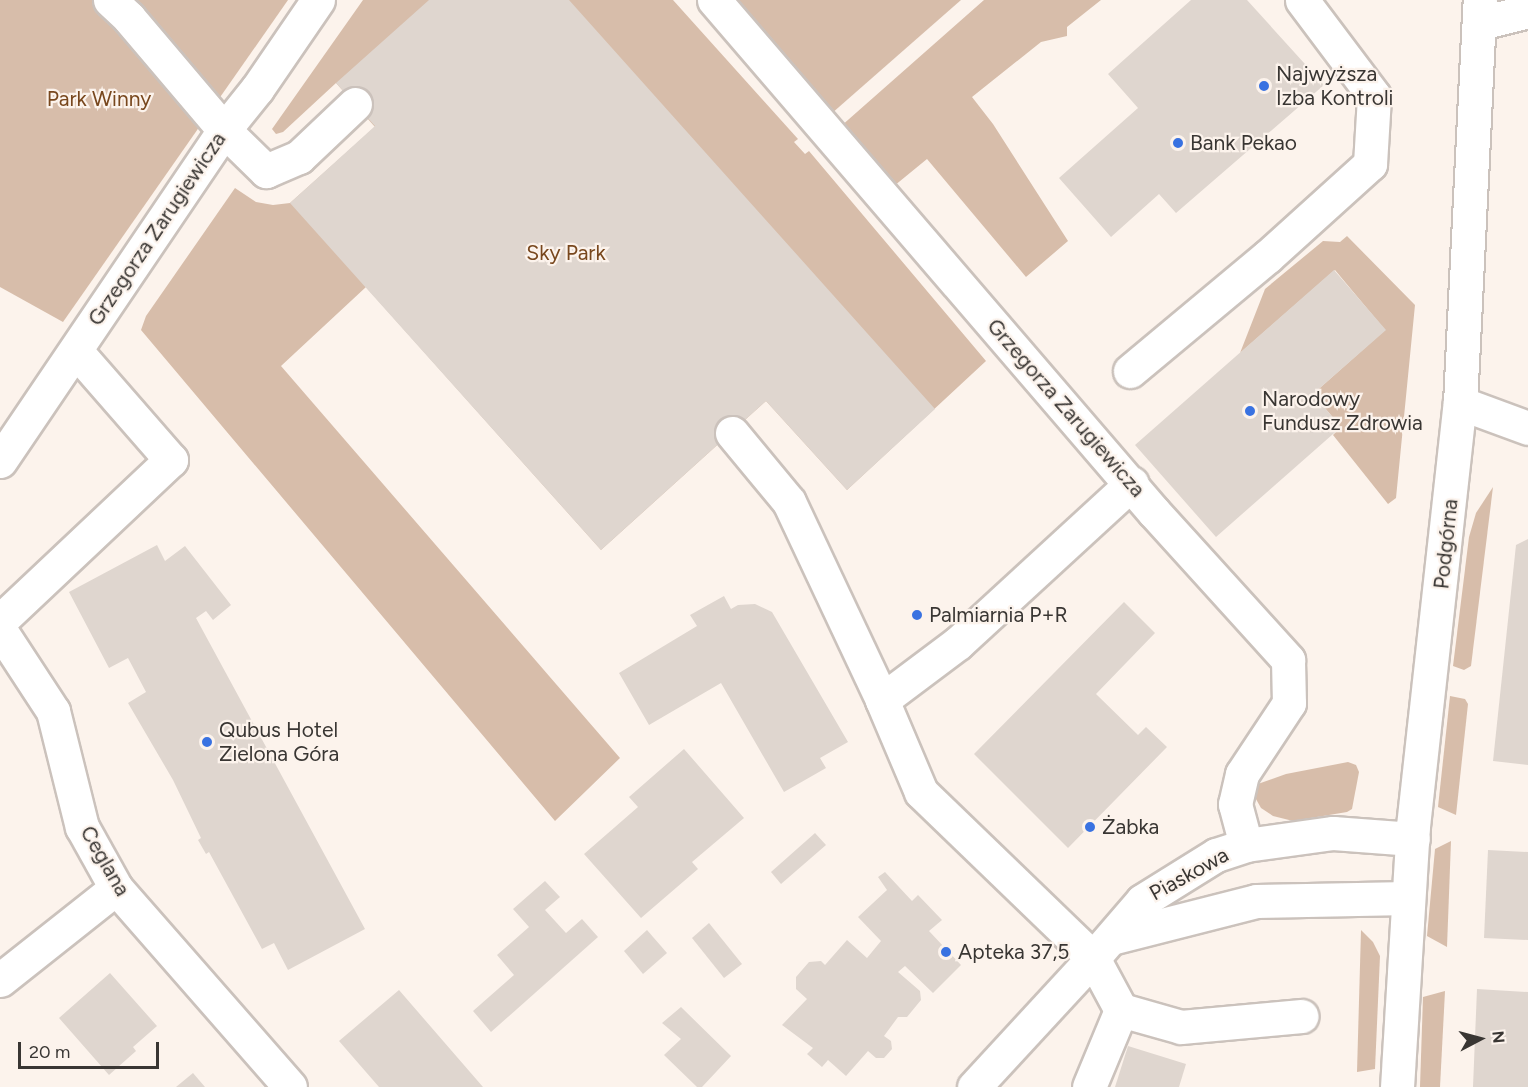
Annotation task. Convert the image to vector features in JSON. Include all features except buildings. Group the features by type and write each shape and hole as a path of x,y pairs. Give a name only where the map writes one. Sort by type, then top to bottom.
{"street":[{"path":"110,0 129,18 224,130 266,171 298,158 355,104"},
{"name":"Grzegorza Zarugiewicza","path":"0,461 224,130 257,88 318,0"},
{"name":"Grzegorza Zarugiewicza","path":"714,0 1208,573 1288,660 1289,703 1242,774 1237,794 1235,804 1246,845"},
{"path":"1130,371 1267,257 1370,164 1374,96 1302,0"},
{"path":"1480,12 1528,11"},
{"name":"Podgórna","path":"1397,1087 1413,839 1460,403 1480,12"},
{"path":"0,621 171,460 76,351"},
{"path":"1460,403 1528,428"},
{"path":"732,432 789,502 882,700 921,792 1102,948 1121,1010 1089,1087"},
{"path":"882,700 958,643 1132,483"},
{"name":"Ceglana","path":"0,630 53,711 82,827 116,888 290,1087"},
{"name":"Piaskowa","path":"974,1087 1102,948 1142,901 1216,855 1246,845 1334,833 1413,839"},
{"path":"0,980 116,888"},
{"path":"1102,948 1256,902 1408,898"},
{"path":"1121,1010 1181,1027 1302,1016"}],"green space":[{"name":"Park Winny","path":"0,0 288,0 63,322 0,287"},
{"name":"Sky Park","path":"363,0 673,0 798,139 794,142 805,154 809,151 986,361 847,490 766,401 601,550 366,287 281,366 620,758 555,821 141,330 146,316 235,188 256,202 273,205 290,203 375,127 336,83 283,132 276,134 272,129"},
{"path":"733,0 961,0 831,114"},
{"path":"984,0 1101,0 1067,27 1067,36 1041,42 972,97 993,124 1068,241 1026,277 927,159 894,186 840,127"},
{"path":"1347,236 1415,305 1396,498 1388,504 1333,435 1341,427 1313,394 1385,330 1335,270 1240,353 1265,289 1323,241 1340,242"},
{"path":"1493,487 1471,666 1464,670 1453,666 1469,537 1476,513"},
{"path":"1450,696 1465,699 1468,704 1456,815 1438,807"},
{"path":"1348,762 1356,765 1359,772 1352,809 1347,812 1293,821 1273,816 1261,808 1252,792 1255,785 1286,774"},
{"path":"1451,841 1447,947 1427,936 1435,849"},
{"path":"1361,930 1373,942 1380,956 1375,1069 1357,1072"},
{"path":"1445,991 1440,1087 1420,1087 1423,997"}],"place":[{"name":"Najwyższa Izba Kontroli","path":"1264,86"},
{"name":"Bank Pekao","path":"1178,143"},
{"name":"Narodowy Fundusz Zdrowia","path":"1250,411"},
{"name":"Palmiarnia P+R","path":"917,615"},
{"name":"Qubus Hotel Zielona Góra","path":"207,742"},
{"name":"Żabka","path":"1090,827"},
{"name":"Apteka 37,5","path":"946,952"}]}
